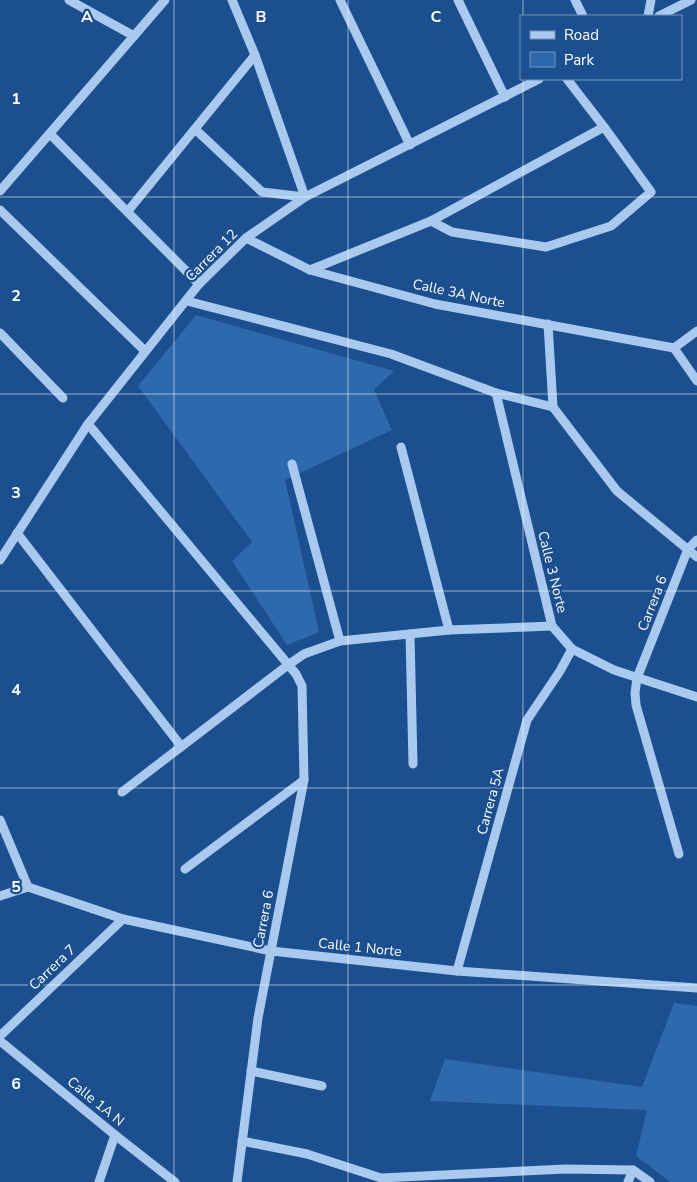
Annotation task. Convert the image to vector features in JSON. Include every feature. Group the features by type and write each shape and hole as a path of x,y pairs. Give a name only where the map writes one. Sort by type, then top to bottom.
{"street":[{"path":"69,0 134,36"},
{"path":"0,191 166,0"},
{"path":"195,129 262,192 305,197 255,55 232,0"},
{"path":"340,0 410,145"},
{"path":"458,0 505,97"},
{"path":"575,0 582,15"},
{"path":"648,15 651,0"},
{"path":"661,15 691,0"},
{"path":"128,211 255,55"},
{"name":"Carrera 12","path":"0,560 88,424 199,284 246,238 305,197 537,80"},
{"path":"431,221 452,232 546,247 611,226 651,192 568,80"},
{"path":"310,270 431,221 604,127"},
{"path":"50,134 199,284"},
{"path":"0,210 145,352"},
{"name":"Calle 3A Norte","path":"246,238 310,270 435,304 674,348"},
{"path":"187,301 391,354 496,393 553,407"},
{"path":"548,324 553,407 617,491 697,557"},
{"path":"697,331 674,348 697,381"},
{"path":"0,333 63,398"},
{"name":"Calle 3 Norte","path":"496,393 552,626 572,649 614,670 697,697"},
{"name":"Carrera 6","path":"88,424 296,674 302,686 304,780 258,1018 237,1182"},
{"path":"401,447 449,630"},
{"path":"292,464 340,641"},
{"path":"17,533 181,746"},
{"name":"Carrera 6","path":"679,854 636,705 635,693 637,678 688,548 697,540"},
{"path":"122,792 304,654 340,641 449,630 552,626"},
{"path":"410,634 412,764"},
{"name":"Carrera 5A","path":"458,971 527,720 560,671 572,649"},
{"path":"185,869 304,780"},
{"path":"0,820 28,887 0,896"},
{"name":"Calle 1 Norte","path":"28,887 123,919 271,951 458,971 697,988"},
{"name":"Carrera 7","path":"0,1036 123,919"},
{"name":"Calle 1A N","path":"0,1041 175,1182"},
{"path":"251,1072 322,1086"},
{"path":"99,1182 115,1135"},
{"path":"242,1141 306,1154 380,1178 565,1169 633,1170 650,1182"},
{"path":"628,1182 633,1170"}],"green space":[{"path":"196,315 394,371 374,390 392,430 285,480 319,632 287,645 232,561 252,542 138,386"},
{"path":"674,1003 697,1006 697,1182 670,1182 636,1156 647,1110 430,1101 445,1059 642,1087"}]}
